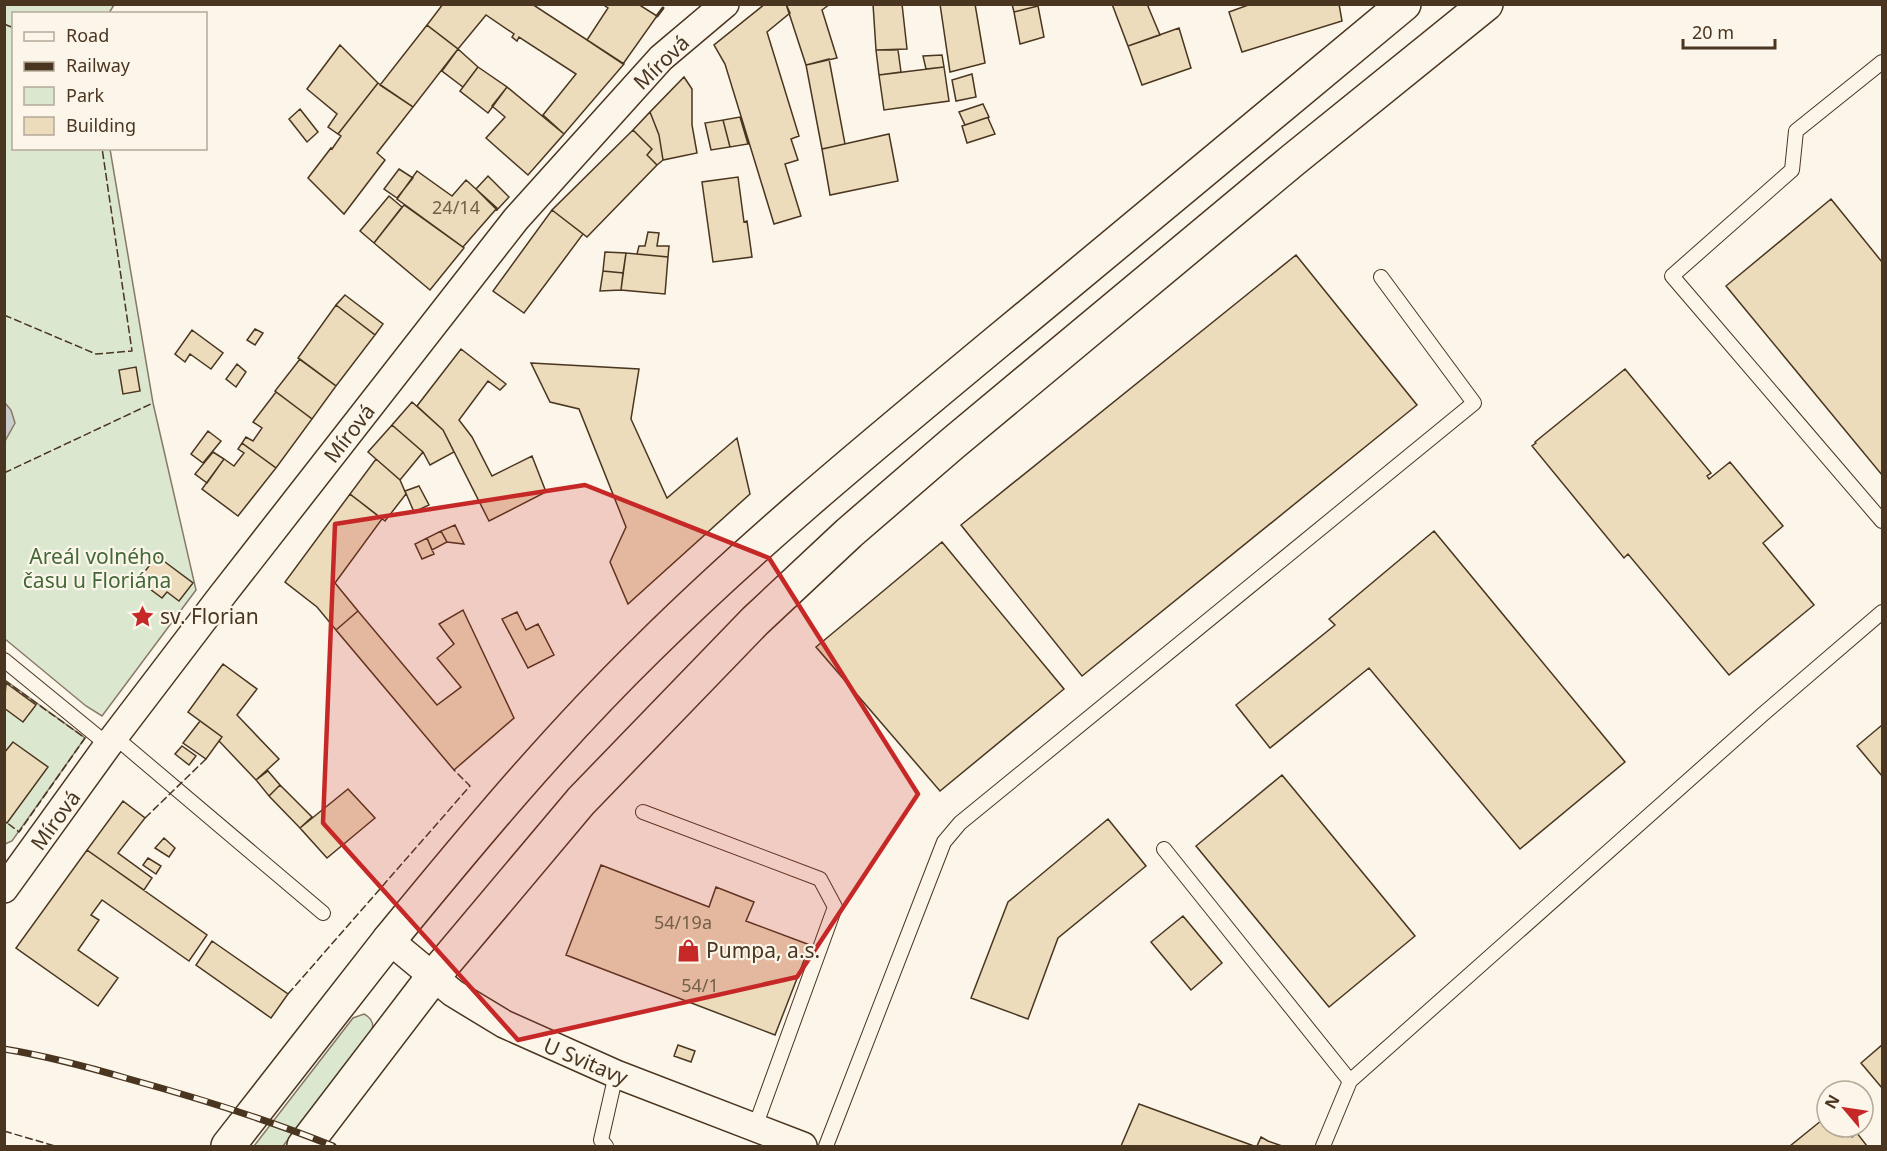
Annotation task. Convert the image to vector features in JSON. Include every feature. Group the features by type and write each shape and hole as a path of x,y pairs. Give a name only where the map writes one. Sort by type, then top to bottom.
{"main road":[{"path":"228,1146 389,940 452,864 573,723 647,648 719,580 921,405 1404,4"},
{"path":"304,1146 433,976 581,801 747,630 849,533 952,444 1284,167 1486,4"}],"street":[{"name":"Mírová","path":"6,884 220,598 516,219 661,58 725,4"},
{"name":"U Svitavy","path":"389,940 453,993 504,1024 616,1074 803,1146"}],"lane":[{"path":"1882,62 1796,131 1792,170 1672,276 1882,521"},
{"path":"826,1146 944,842 955,830 1474,403 1381,277"},
{"path":"1323,1146 1350,1081 1762,715 1882,612"},
{"path":"4,660 111,741 323,913"},
{"path":"644,812 820,879 836,907 755,1127"},
{"path":"1164,849 1350,1081"},
{"path":"606,1146 601,1140 616,1074"}],"highlighted area":[{"path":"585,485 769,558 918,794 797,977 518,1040 323,823 335,524"}],"green space":[{"name":"Areál volného času u Floriána","path":"4,5 114,5 110,12 12,12 12,150 110,150 153,403 196,590 102,716 86,706 5,639"},
{"path":"5,680 85,738 12,841 5,844"},
{"path":"364,1014 372,1023 370,1034 283,1146 254,1146 353,1018"}],"shaded area":[{"path":"5,403 11,410 15,423 5,441"}],"building":[{"path":"443,4 532,4 624,64 564,134 543,115 576,74 519,37 517,41 512,37 514,34 486,15 458,49 427,25"},
{"path":"602,4 638,4 657,16 623,64 587,40 608,8"},
{"path":"765,4 786,4 790,13 767,32 799,136 791,139 798,160 785,164 801,216 774,224 725,64 714,45"},
{"path":"786,4 830,4 822,10 837,58 806,65"},
{"path":"873,4 902,4 907,49 876,50"},
{"path":"940,4 975,4 985,63 950,72"},
{"path":"1012,4 1038,4 1038,6 1014,12"},
{"path":"1112,4 1147,4 1160,35 1128,46"},
{"path":"1251,4 1339,4 1342,21 1242,52 1229,12"},
{"path":"1038,6 1044,37 1020,44 1014,12"},
{"path":"427,25 458,49 413,107 380,85"},
{"path":"1179,28 1191,68 1142,85 1128,46"},
{"path":"340,45 378,83 338,134 328,127 337,114 307,89"},
{"path":"458,49 478,67 463,87 442,71"},
{"path":"876,50 898,50 901,72 879,75"},
{"path":"942,55 944,67 926,69 923,56"},
{"path":"829,59 845,144 822,149 806,65"},
{"path":"478,67 507,87 488,113 460,91"},
{"path":"944,67 949,101 884,110 879,75"},
{"path":"972,74 976,97 956,101 952,80"},
{"path":"684,77 692,89 692,125 697,153 663,160 659,135 650,112"},
{"path":"378,83 413,107 377,153 385,160 344,214 308,178 332,149 341,136 338,134"},
{"path":"507,87 564,134 528,175 486,138 505,117 492,106"},
{"path":"983,104 989,117 965,125 959,112"},
{"path":"300,109 318,132 307,142 289,119"},
{"path":"650,112 659,135 663,160 657,165 647,155 652,149 633,130"},
{"path":"740,117 748,144 730,147 723,120"},
{"path":"989,117 995,134 967,143 962,126"},
{"path":"723,120 730,147 711,150 705,123"},
{"path":"633,130 652,149 647,155 657,165 587,237 552,210"},
{"path":"889,134 898,181 830,195 822,149"},
{"path":"399,169 413,178 397,198 384,189"},
{"path":"417,171 452,196 466,180 497,208 463,247 397,199"},
{"path":"488,176 509,197 497,210 476,189"},
{"path":"738,177 744,222 747,221 752,257 713,262 702,182"},
{"path":"389,196 402,207 374,243 360,231"},
{"path":"1831,199 1882,262 1882,475 1726,286"},
{"path":"404,205 464,248 430,290 374,243"},
{"path":"552,210 583,234 524,313 493,291"},
{"path":"648,232 659,233 657,246 669,246 668,257 637,254 639,246 645,246"},
{"path":"605,252 626,253 623,273 603,271"},
{"path":"626,253 668,257 665,294 621,290"},
{"path":"1296,255 1417,405 1082,676 961,525"},
{"path":"603,271 623,273 621,290 600,291"},
{"path":"345,295 383,324 375,335 336,305"},
{"path":"336,305 375,335 336,386 298,358"},
{"path":"255,329 263,333 255,345 247,340"},
{"path":"192,330 223,353 211,369 190,354 185,362 175,354"},
{"path":"461,349 506,384 500,390 488,381 459,420 472,437 492,476 532,456 546,492 489,521 443,430 417,406"},
{"path":"300,359 336,386 312,419 275,391"},
{"path":"531,363 639,369 631,419 667,498 737,438 750,494 628,604 610,562 626,527 579,409 550,402"},
{"path":"237,364 246,372 236,387 226,379"},
{"path":"136,367 140,391 123,394 119,370"},
{"path":"1625,369 1711,473 1707,476 1709,479 1730,462 1783,526 1763,543 1814,605 1729,675 1628,554 1624,558 1532,446"},
{"path":"276,392 312,419 276,468 242,443 246,437 253,441 262,428 253,422"},
{"path":"412,402 443,430 454,452 430,465 423,452 392,425"},
{"path":"392,425 423,452 400,480 368,452"},
{"path":"208,431 221,441 203,463 191,454"},
{"path":"242,443 276,468 238,516 202,489 224,459 234,466 244,453 238,449"},
{"path":"213,452 224,459 207,483 195,474"},
{"path":"376,459 400,480 406,494 385,521 350,494"},
{"path":"419,486 429,505 414,512 405,491"},
{"path":"350,494 382,519 335,583 358,611 336,630 317,607 285,582"},
{"path":"455,525 464,544 447,542 441,531"},
{"path":"441,531 447,542 432,550 427,538"},
{"path":"1434,531 1625,762 1520,849 1369,668 1270,748 1236,705 1335,625 1329,619"},
{"path":"427,538 434,554 422,559 415,544"},
{"path":"942,542 1064,689 940,791 816,647"},
{"path":"157,556 193,583 179,601 167,592 162,598 138,580"},
{"path":"463,610 514,718 454,770 336,630 358,611 437,705 461,687 437,658 454,644 439,624"},
{"path":"517,612 526,630 538,624 554,655 528,668 502,619"},
{"path":"223,664 257,689 237,715 279,759 256,780 219,741 222,737 188,712"},
{"path":"6,683 36,705 23,722 4,708"},
{"path":"200,721 222,737 206,759 183,743"},
{"path":"1882,725 1882,776 1857,746"},
{"path":"13,742 48,767 7,823 4,821 4,753"},
{"path":"182,746 196,756 189,765 175,754"},
{"path":"268,771 280,785 269,796 256,780"},
{"path":"1282,775 1415,936 1329,1007 1196,846"},
{"path":"280,785 312,817 300,828 269,796"},
{"path":"348,789 375,818 327,858 300,828"},
{"path":"123,801 145,818 118,853 152,878 144,890 87,850"},
{"path":"1108,819 1146,866 1058,938 1028,1019 971,998 1008,902"},
{"path":"164,838 175,848 169,857 155,848"},
{"path":"87,850 207,935 189,961 102,900 91,915 99,920 78,950 118,978 98,1006 16,948"},
{"path":"148,858 161,866 156,874 143,865"},
{"name":"Pumpa, a.s.","path":"601,865 709,907 716,887 754,902 746,921 810,945 775,1035 566,955"},
{"path":"1183,916 1222,963 1191,990 1151,942"},
{"path":"212,941 288,994 271,1018 196,965"},
{"path":"678,1045 695,1051 691,1062 674,1056"},
{"path":"1882,1045 1882,1088 1875,1079 1861,1063"},
{"path":"1139,1104 1254,1146 1121,1146"},
{"path":"1815,1126 1815,1139 1862,1139 1867,1146 1790,1146"},
{"path":"1261,1137 1268,1141 1282,1146 1257,1146"}],"railway":[{"path":"4,1049 67,1062 181,1094 257,1118 333,1146"}],"fence":[{"path":"4,24 12,27"},
{"path":"4,315 96,354 132,351 102,150"},
{"path":"4,473 153,403"},
{"path":"4,680 85,738 19,832 6,822"},
{"path":"145,818 206,759"},
{"path":"288,994 470,786 454,770"},
{"path":"4,1131 55,1146"}],"wall":[{"path":"657,16 663,8"}],"place":[{"name":"sv. Florian","path":"142,616"},
{"name":"Pumpa, a.s.","path":"688,950"}]}
